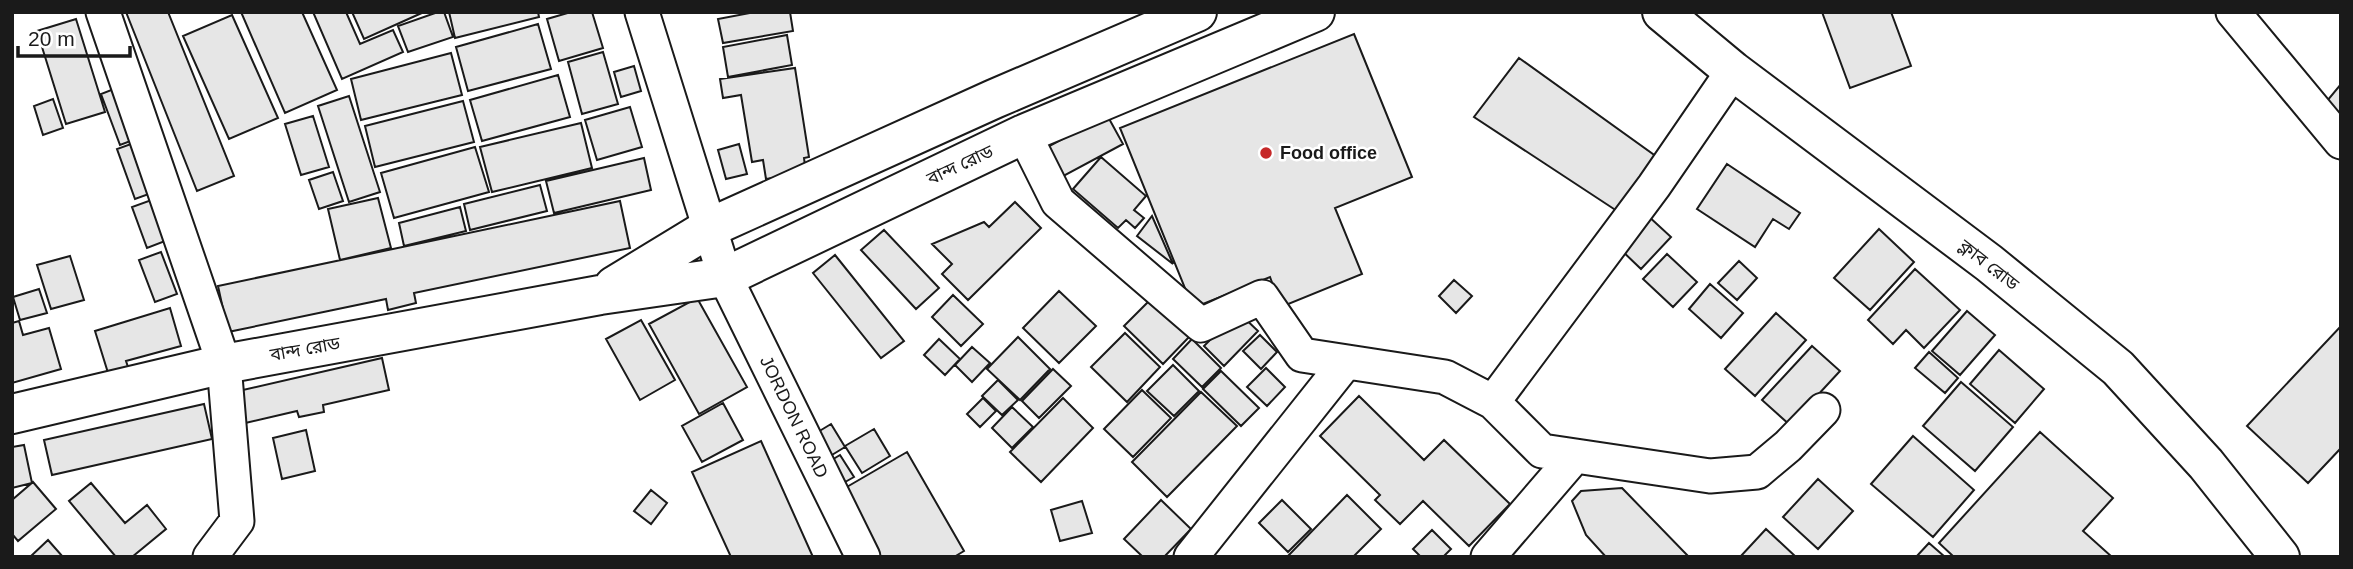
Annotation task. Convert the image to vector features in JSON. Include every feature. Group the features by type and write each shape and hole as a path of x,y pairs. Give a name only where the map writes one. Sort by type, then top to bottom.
{"main road":[{"name":"বান্দ রোড","path":"600,295 711,227 994,99 1197,12"},
{"name":"বান্দ রোড","path":"12,414 224,364 600,295 725,277 1024,134 1315,12"},
{"name":"ক্লাব রোড","path":"1662,12 1733,71 1989,263 2118,368 2206,464 2280,557"}],"street":[{"path":"103,12 224,364 237,521 210,557"},
{"name":"JORDON ROAD","path":"642,12 725,277 863,557"},
{"path":"2233,12 2341,142"},
{"path":"1493,402 1654,186 1733,71"},
{"path":"1024,134 1058,202 1201,326 1262,297 1302,355 1445,377 1493,402 1542,451 1710,476 1757,472 1788,446 1823,410"},
{"path":"1191,557 1346,362"},
{"path":"1488,557 1574,457"}],"building":[{"path":"126,12 168,12 234,176 197,191"},
{"path":"241,12 302,12 337,90 285,113"},
{"path":"313,12 346,12 360,44 393,30 403,52 342,79"},
{"path":"352,12 424,12 364,39"},
{"path":"444,12 453,37 408,52 398,26"},
{"path":"449,12 538,12 539,17 455,38"},
{"path":"571,12 592,12 603,48 559,61 547,19"},
{"path":"755,12 790,12 793,31 723,43 718,19"},
{"path":"1822,12 1891,12 1911,66 1850,88"},
{"path":"232,15 278,118 229,139 183,36"},
{"path":"76,19 105,112 66,124 37,31"},
{"path":"538,24 551,69 468,91 456,47"},
{"name":"Food office","path":"1354,34 1412,177 1335,208 1362,274 1281,307 1270,277 1193,308 1120,128"},
{"path":"787,35 792,65 728,77 723,47"},
{"path":"603,52 618,104 582,114 568,62"},
{"path":"451,53 462,95 361,120 351,79"},
{"path":"1519,58 1657,157 1617,211 1474,117"},
{"path":"634,66 641,91 621,97 614,72"},
{"path":"795,68 809,157 804,158 806,173 766,179 763,160 752,162 741,95 723,98 720,79"},
{"path":"558,75 570,117 482,141 470,100"},
{"path":"2341,84 2341,132 2317,113"},
{"path":"124,85 144,136 120,145 101,94"},
{"path":"349,96 380,192 349,202 318,106"},
{"path":"53,99 63,128 43,135 34,106"},
{"path":"463,101 474,142 375,167 365,126"},
{"path":"630,107 642,147 597,160 585,120"},
{"path":"1107,115 1123,144 1056,180 1040,151"},
{"path":"313,116 329,167 301,175 285,124"},
{"path":"581,123 592,168 492,192 480,147"},
{"path":"142,140 160,190 135,199 117,149"},
{"path":"739,144 747,174 726,179 718,150"},
{"path":"475,147 489,192 394,218 381,173"},
{"path":"1101,157 1146,196 1134,210 1144,218 1135,228 1126,220 1118,228 1073,189"},
{"path":"644,158 651,190 554,213 546,181"},
{"path":"1727,164 1800,213 1789,229 1773,219 1755,247 1697,209"},
{"path":"333,172 343,201 319,209 309,180"},
{"path":"540,185 547,211 470,230 464,204"},
{"path":"157,198 173,238 147,248 132,207"},
{"path":"378,198 391,248 340,260 328,209"},
{"path":"620,201 630,248 414,293 416,303 388,310 386,299 228,332 218,286"},
{"path":"1015,202 1041,228 968,300 942,274 952,264 932,244 984,222 989,227"},
{"path":"460,207 466,231 404,246 399,223"},
{"path":"1646,214 1671,237 1641,269 1617,246"},
{"path":"1152,216 1173,264 1137,236"},
{"path":"1879,229 1914,262 1870,310 1834,278"},
{"path":"884,230 939,288 916,309 861,250"},
{"path":"161,252 177,294 155,302 139,260"},
{"path":"1667,254 1697,282 1673,307 1643,279"},
{"path":"835,255 904,341 881,358 813,273"},
{"path":"70,256 84,300 51,309 37,265"},
{"path":"1739,261 1757,278 1737,300 1718,283"},
{"path":"1915,269 1960,310 1924,348 1906,330 1893,344 1868,320"},
{"path":"1454,280 1472,296 1456,313 1439,296"},
{"path":"1710,284 1743,313 1721,338 1689,309"},
{"path":"39,289 47,313 20,320 13,297"},
{"path":"1059,291 1096,326 1059,363 1023,328"},
{"path":"953,295 983,324 961,346 932,317"},
{"path":"697,298 747,387 699,414 649,324"},
{"path":"1152,298 1190,336 1163,364 1124,326"},
{"path":"170,308 181,346 126,361 129,370 109,376 95,331"},
{"path":"1967,311 1995,335 1960,375 1932,351"},
{"path":"1238,312 1258,331 1224,366 1204,346"},
{"path":"1776,313 1806,340 1755,396 1725,369"},
{"path":"641,320 675,380 640,400 606,339"},
{"path":"19,321 23,335 49,328 61,369 12,383 12,323"},
{"path":"2341,326 2341,448 2308,483 2247,426"},
{"path":"1125,333 1160,367 1127,402 1091,367"},
{"path":"1260,335 1277,352 1261,369 1243,351"},
{"path":"1018,337 1050,369 1020,400 987,369"},
{"path":"939,339 960,359 945,375 924,355"},
{"path":"1192,339 1221,368 1202,387 1173,359"},
{"path":"1812,346 1840,371 1790,425 1762,400"},
{"path":"972,347 990,363 972,382 955,365"},
{"path":"1999,350 2044,389 2015,423 1970,384"},
{"path":"1929,352 1958,378 1945,393 1915,368"},
{"path":"382,358 389,390 323,405 324,412 299,417 297,411 241,424 234,392"},
{"path":"1173,365 1199,391 1174,416 1147,391"},
{"path":"1266,368 1285,387 1267,406 1247,387"},
{"path":"1053,369 1071,386 1039,418 1022,401"},
{"path":"1221,371 1259,408 1241,426 1203,389"},
{"path":"998,380 1018,400 1002,415 982,396"},
{"path":"1961,382 2013,427 1975,471 1923,426"},
{"path":"1142,390 1171,418 1133,457 1104,429"},
{"path":"1201,392 1237,426 1167,497 1132,462"},
{"path":"1359,396 1424,460 1444,440 1510,504 1469,546 1423,501 1400,524 1375,500 1380,495 1320,436"},
{"path":"983,398 996,411 980,427 967,414"},
{"path":"1063,398 1093,428 1041,482 1010,452"},
{"path":"723,403 743,440 702,462 682,426"},
{"path":"204,404 212,439 52,475 44,440"},
{"path":"1012,407 1033,427 1012,448 992,428"},
{"path":"831,424 845,447 822,461 808,438"},
{"path":"874,429 890,456 862,473 845,446"},
{"path":"306,430 315,471 282,479 273,438"},
{"path":"2040,432 2113,498 2083,531 2112,557 1954,557 1939,543"},
{"path":"1913,436 1974,490 1933,537 1871,484"},
{"path":"761,441 813,557 731,557 692,472"},
{"path":"24,445 32,483 12,488 12,447"},
{"path":"907,452 964,551 954,557 869,557 833,495"},
{"path":"840,455 854,477 838,486 825,464"},
{"path":"1818,479 1853,511 1818,549 1783,517"},
{"path":"33,482 56,509 18,541 12,534 12,500"},
{"path":"91,483 125,523 147,505 166,529 132,557 116,557 69,501"},
{"path":"1622,488 1689,557 1606,557 1586,535 1572,501 1581,491"},
{"path":"651,490 667,503 651,524 634,511"},
{"path":"1347,495 1381,529 1353,557 1287,557"},
{"path":"1161,500 1191,529 1164,557 1143,557 1124,539"},
{"path":"1282,500 1311,529 1288,552 1259,523"},
{"path":"1082,501 1092,533 1060,541 1051,510"},
{"path":"1766,529 1796,557 1740,557"},
{"path":"1432,530 1451,549 1443,557 1421,557 1413,549"},
{"path":"48,540 63,557 30,557"},
{"path":"1929,543 1945,557 1916,557"}],"place":[{"name":"Food office","path":"1266,153"}]}
